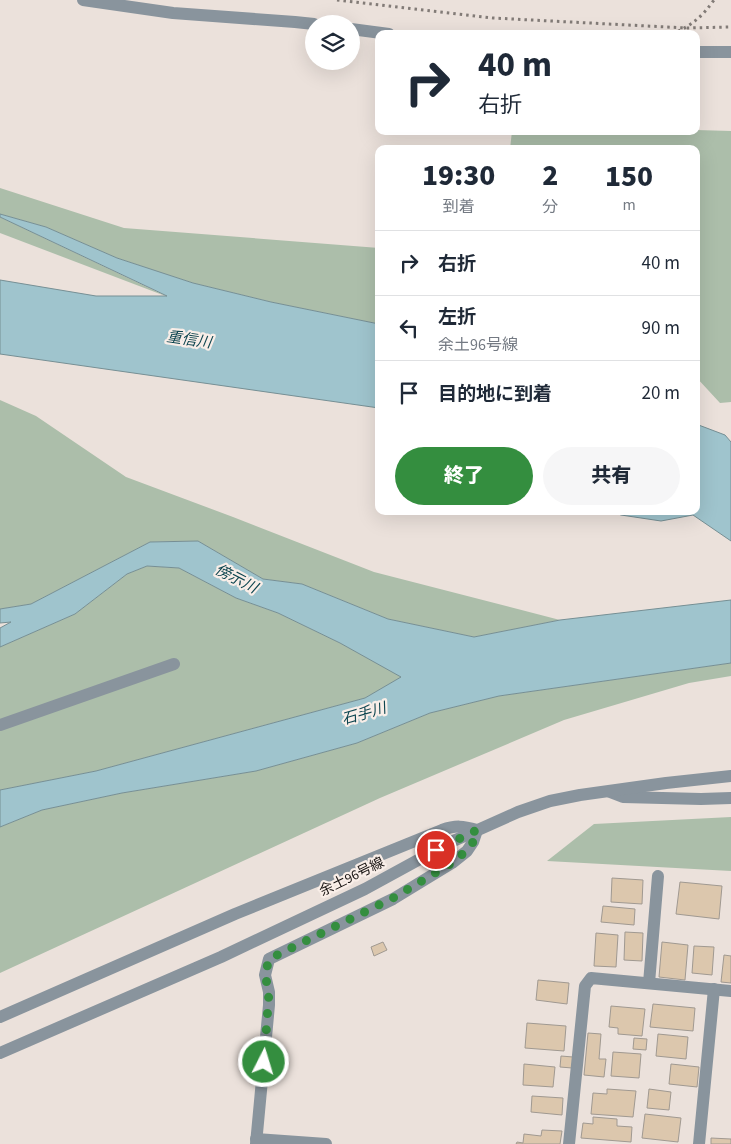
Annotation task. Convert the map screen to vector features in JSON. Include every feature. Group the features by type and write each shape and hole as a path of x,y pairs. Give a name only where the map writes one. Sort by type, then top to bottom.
{"street":[{"path":"83,0 173,14 305,23"},
{"path":"360,30 375,32"},
{"path":"700,52 731,52"},
{"path":"0,725 174,664"},
{"name":"余土96号線","path":"0,1053 221,957 365,889 452,842 518,812 550,801 608,791 731,776"},
{"path":"608,791 623,797 731,798"},
{"path":"0,1017 235,914 442,830 454,826 477,830 473,842 452,863 393,898 269,959 265,975 269,992 269,1005 256,1142 326,1144"},
{"path":"648,983 658,876"},
{"path":"569,1144 585,986 591,978 731,991"},
{"path":"699,1144 714,989"}],"path":[{"path":"337,0 493,18 686,28 731,27"},
{"path":"681,30 698,19 714,0"}],"green space":[{"path":"700,130 731,131 731,402 720,403 700,381 700,145 510,145 512,135 700,135"},
{"path":"0,188 124,228 375,248 375,323 271,302 193,283 117,258 46,227 0,214"},
{"path":"0,217 168,297 0,233"},
{"path":"0,400 36,416 126,477 374,572 560,620 474,637 388,619 302,584 263,579 198,541 150,542 31,604 0,609"},
{"path":"147,566 179,568 236,598 278,613 340,643 402,677 365,698 96,771 0,790 0,647 75,614 127,574"},
{"path":"731,663 731,676 689,683 564,720 380,798 0,973 0,827 42,810 122,793 256,771 357,743 430,713 499,696"},
{"path":"731,817 731,871 547,861 594,824"}],"water":[{"name":"重信川","path":"0,214 46,227 117,258 193,283 271,302 375,323 375,407 0,354 0,280 96,296 167,296 0,217"},
{"path":"700,426 725,435 731,442 731,541 693,515 700,515"},
{"path":"621,515 693,515 661,521"},
{"path":"198,541 263,579 302,584 388,619 474,637 560,620 731,600 731,663 499,696 430,713 357,743 256,771 122,793 42,810 0,827 0,790 96,771 365,698 401,677 340,643 278,613 236,598 179,568 147,566 127,574 75,614 0,647 0,628 11,622 0,623 0,609 31,604 150,542"}],"building":[{"path":"612,878 643,880 642,904 611,902"},
{"path":"680,882 722,886 719,919 676,914"},
{"path":"603,906 635,909 634,925 601,922"},
{"path":"625,932 643,933 642,961 624,960"},
{"path":"596,933 618,935 616,967 594,966"},
{"path":"383,942 387,950 374,956 371,947"},
{"path":"662,942 688,945 685,980 659,977"},
{"path":"694,946 714,947 712,975 692,973"},
{"path":"724,955 731,956 731,983 721,982"},
{"path":"538,980 569,983 567,1004 536,1000"},
{"path":"653,1004 695,1008 693,1031 650,1027"},
{"path":"611,1006 645,1009 642,1036 618,1034 618,1028 609,1027"},
{"path":"527,1023 566,1026 564,1051 525,1048"},
{"path":"588,1033 601,1034 599,1059 606,1059 604,1077 584,1075"},
{"path":"658,1034 688,1037 686,1059 656,1056"},
{"path":"634,1038 647,1039 646,1050 633,1049"},
{"path":"613,1052 641,1054 639,1078 611,1076"},
{"path":"561,1056 573,1057 572,1068 560,1067"},
{"path":"524,1064 555,1067 553,1087 523,1085"},
{"path":"671,1064 699,1067 697,1087 669,1084"},
{"path":"607,1089 636,1091 633,1117 591,1114 593,1093 607,1094"},
{"path":"649,1089 671,1092 669,1110 647,1108"},
{"path":"532,1096 563,1098 562,1115 531,1112"},
{"path":"645,1114 681,1118 678,1142 642,1138"},
{"path":"593,1117 617,1119 617,1126 632,1127 631,1142 581,1138 583,1123 593,1124"},
{"path":"542,1130 562,1131 560,1144 516,1144 517,1142 523,1143 524,1134 541,1136"},
{"path":"711,1138 731,1139 731,1144 711,1144"}],"route":[{"path":"264,1062 269,1005 269,992 265,975 269,959 393,898 452,863 473,842 477,830 436,850"}],"water label":[{"name":"傍示川","path":"236,579"},
{"name":"石手川","path":"364,714"}]}
